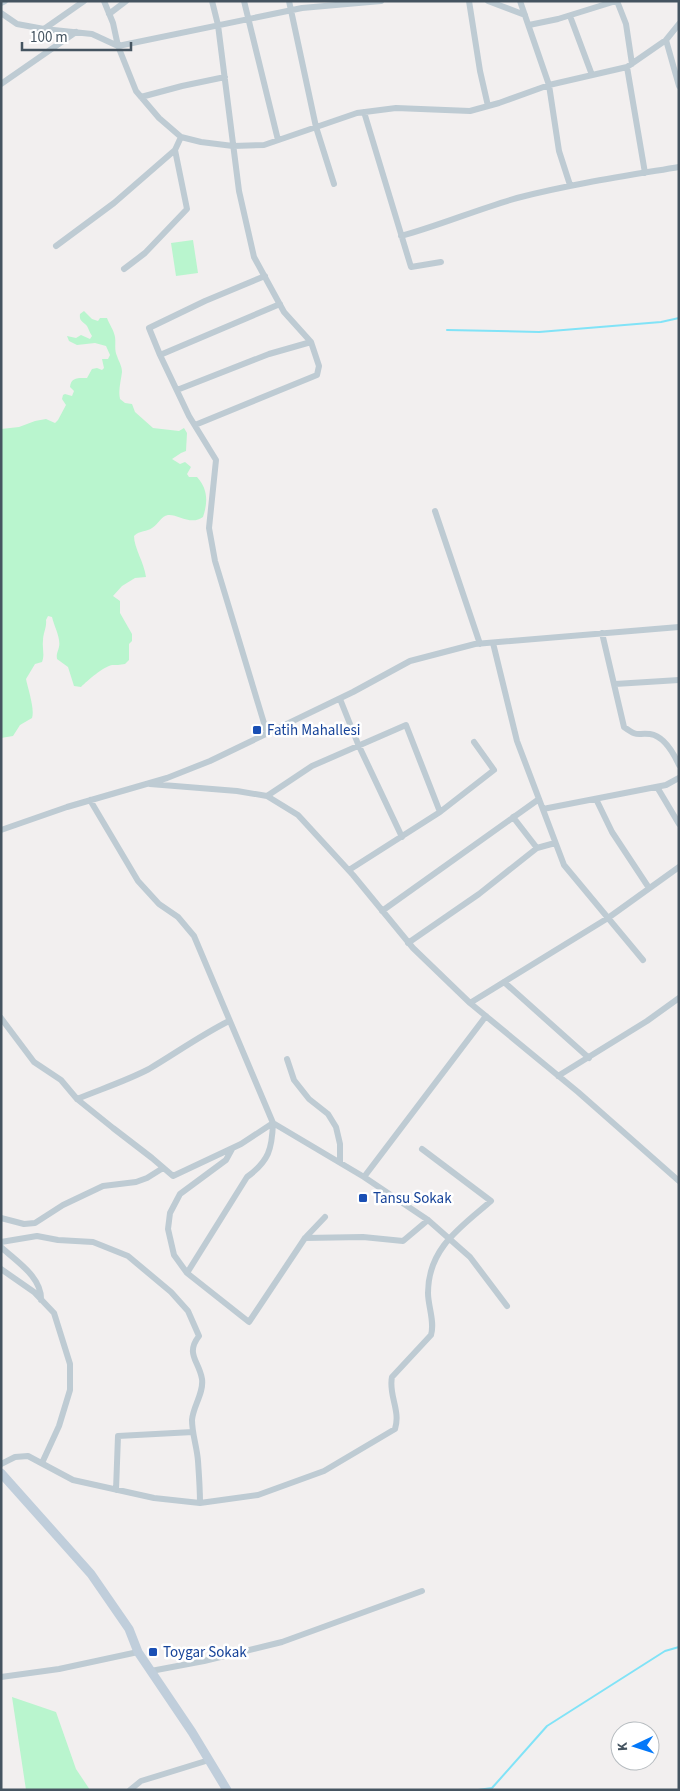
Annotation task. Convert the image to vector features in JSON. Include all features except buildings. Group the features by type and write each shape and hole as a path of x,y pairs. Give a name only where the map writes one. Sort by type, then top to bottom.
{"street":[{"path":"44,29 84,1"},
{"path":"104,1 118,46 136,90 159,118 182,137 233,146 264,145 357,113 396,108 470,111 549,85 630,66 666,40 679,24"},
{"path":"109,14 126,1"},
{"path":"195,425 318,375 319,366 311,342 284,312 254,257 238,190 218,25 212,1"},
{"path":"244,1 278,140"},
{"path":"290,1 316,127 334,184"},
{"path":"1,13 17,24 92,34 118,46 292,10 382,1"},
{"path":"469,1 480,72 488,106"},
{"path":"488,1 525,15"},
{"path":"520,1 549,85 559,151 570,185"},
{"path":"528,25 570,16 616,1 626,24 645,172"},
{"path":"570,16 592,75"},
{"path":"1,84 76,32"},
{"path":"666,40 679,86"},
{"path":"141,97 225,77"},
{"path":"364,112 411,267 440,262"},
{"path":"56,246 114,203 175,150 182,137"},
{"path":"124,270 145,253 187,209 175,150"},
{"path":"401,236 515,199 570,185 679,167"},
{"path":"265,276 205,301 149,328 176,390 216,460 209,528 215,560 267,733"},
{"path":"160,355 280,304"},
{"path":"176,390 269,354 311,342"},
{"path":"434,511 480,644"},
{"path":"1,830 90,800 146,784 210,761 340,699 410,661 493,642 679,627"},
{"path":"602,633 624,727 635,735 651,734 658,737 674,754 679,765"},
{"path":"493,642 517,742 564,865 643,960"},
{"path":"615,684 679,680"},
{"path":"340,699 358,744 402,837"},
{"path":"267,796 312,766 358,744 406,725 440,812"},
{"path":"349,870 440,812 494,770 474,742"},
{"path":"543,810 666,785 679,778"},
{"path":"146,784 237,791 267,796 298,815 349,870 408,943 470,1003 679,1181"},
{"path":"657,787 679,824"},
{"path":"382,910 539,799"},
{"path":"596,799 612,832 649,888"},
{"path":"90,800 138,881 160,904 178,917 194,936 274,1123 272,1144 267,1158 259,1168 247,1177 187,1273"},
{"path":"513,817 537,848"},
{"path":"408,943 479,894 537,848 556,843"},
{"path":"470,1003 608,918 679,867"},
{"path":"504,982 589,1058"},
{"path":"558,1076 647,1021 679,998"},
{"path":"364,1177 486,1016"},
{"path":"1,1018 34,1062 61,1080 77,1099 173,1176 232,1149 274,1123"},
{"path":"77,1099 131,1078 207,1032 229,1021"},
{"path":"287,1059 294,1080 309,1098 328,1114 336,1127 340,1144 340,1162"},
{"path":"274,1123 364,1177 428,1220 470,1257 507,1306"},
{"path":"232,1149 226,1160 180,1194 170,1213 168,1229 174,1255 187,1273 249,1322 304,1238 324,1217"},
{"path":"1,1464 15,1457 28,1456 73,1480 154,1498 200,1504 258,1495 324,1471 395,1429 397,1416 390,1384 392,1377 431,1335 432,1327 428,1292 430,1275 440,1248 448,1238 492,1201 422,1149"},
{"path":"1,1218 24,1224 35,1223 62,1204 103,1186 136,1182 164,1168"},
{"path":"304,1238 363,1237 403,1241 428,1220"},
{"path":"1,1242 37,1236 58,1240 93,1242 128,1256 171,1292 188,1311 199,1336 193,1346 193,1353 202,1379 192,1417 198,1460 200,1504"},
{"path":"1,1247 34,1278 42,1290 42,1300"},
{"path":"1,1270 34,1292 54,1313 70,1364 70,1390 58,1426 42,1463"},
{"path":"116,1490 118,1436 193,1432"},
{"path":"1,1473 91,1574 129,1629 138,1652 192,1732 227,1790"},
{"path":"151,1671 204,1661 282,1642 422,1591"},
{"path":"1,1677 59,1669 138,1652"},
{"path":"130,1790 141,1781 209,1760"}],"green space":[{"path":"193,240 198,273 176,276 171,243"},
{"path":"84,311 92,319 98,321 100,318 107,318 114,332 116,351 122,370 119,389 120,399 125,403 132,404 135,412 153,428 179,431 184,428 187,433 186,451 172,459 180,464 185,462 191,467 187,474 189,477 197,477 201,482 205,491 206,506 203,517 189,520 168,515 163,517 154,527 134,536 146,577 135,578 122,586 113,596 120,601 120,613 132,634 132,641 129,644 129,660 125,664 108,666 81,687 74,686 68,667 57,659 59,640 52,617 48,616 43,638 42,662 35,664 26,679 32,704 32,718 20,725 13,736 1,738 1,429 19,427 46,419 55,423 66,405 62,399 63,395 72,396 74,391 70,387 72,381 87,378 92,369 102,370 104,368 102,359 108,359 110,355 106,346 95,343 77,345 69,341 67,336 76,338 81,335 90,339 92,336 87,326 80,319 80,314"},
{"path":"12,1697 56,1712 76,1769 90,1790 26,1790"}],"waterway":[{"path":"447,330 539,332 661,322 679,318"},
{"path":"478,1790 492,1788 547,1726 665,1651 679,1647"}],"place":[{"name":"Fatih Mahallesi","path":"257,730"},
{"name":"Tansu Sokak","path":"363,1198"},
{"name":"Toygar Sokak","path":"153,1652"}]}
